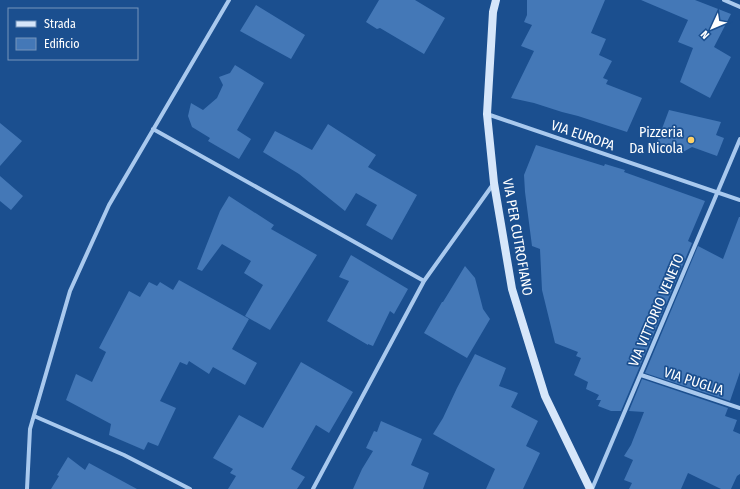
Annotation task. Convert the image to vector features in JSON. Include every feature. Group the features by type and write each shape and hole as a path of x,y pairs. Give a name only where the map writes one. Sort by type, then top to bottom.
{"main road":[{"name":"VIA PER CUTROFIANO","path":"496,0 493,12 488,114 494,183 512,289 545,396 591,489"}],"street":[{"path":"27,489 30,429 70,291 109,205 229,0"},
{"path":"724,0 740,7"},
{"name":"VIA EUROPA","path":"488,114 740,200"},
{"path":"153,129 424,281"},
{"name":"VIA VITTORIO VENETO","path":"591,489 740,139"},
{"path":"313,489 424,281 494,183"},
{"name":"VIA PUGLIA","path":"640,375 740,408"},
{"path":"34,416 124,455 190,489"}],"building":[{"path":"379,0 415,0 445,18 424,54 380,28 377,29 366,22"},
{"path":"527,0 605,0 591,33 606,39 599,55 612,61 603,78 608,80 606,84 642,98 627,132 534,103 511,98 534,51 521,46 532,25 524,22 527,15"},
{"path":"641,0 695,0 731,14 714,47 731,57 710,98 680,82 693,48 678,42 688,20"},
{"path":"256,5 305,35 291,59 240,31"},
{"path":"235,65 264,83 237,130 251,139 239,159 208,141 210,138 192,127 188,116 191,103 203,110 217,98 223,85 219,77 230,73"},
{"path":"669,110 721,122 716,135 724,138 717,156 692,147 683,152 657,142"},
{"path":"0,123 22,141 0,166"},
{"path":"328,124 376,155 368,167 417,195 392,240 366,225 377,205 356,193 345,211 299,174 263,152 275,131 312,150"},
{"path":"536,145 604,166 605,164 625,170 624,172 705,201 688,241 692,243 621,411 611,411 598,406 601,400 596,400 599,395 586,389 588,382 574,375 581,358 576,356 578,352 555,343 542,290 540,249 532,246 525,192 524,175"},
{"path":"0,176 23,196 11,210 0,201"},
{"path":"229,196 274,225 271,229 317,255 270,330 245,316 263,285 244,273 251,261 222,244 202,271 197,269 220,211"},
{"path":"739,217 740,372 730,401 645,373 698,246 723,259"},
{"path":"351,255 408,289 394,314 390,311 373,346 368,345 327,321 349,281 339,277"},
{"path":"465,266 475,278 483,309 490,319 467,358 424,333"},
{"path":"179,280 249,319 232,349 257,363 245,385 213,367 209,374 189,361 187,365 180,362 160,401 176,408 158,446 148,442 144,450 109,435 111,424 66,400 76,374 92,382 106,352 99,348 129,291 140,297 149,282 157,286 160,282 173,290"},
{"path":"475,354 506,368 499,386 518,393 511,407 538,421 526,446 540,453 523,489 486,489 495,469 433,434 443,418"},
{"path":"301,362 353,392 329,433 316,425 291,469 305,477 297,489 228,489 236,476 230,473 233,469 213,458 239,415 263,428"},
{"path":"642,379 728,408 725,416 737,420 733,431 740,434 740,474 737,476 731,489 721,489 688,473 681,489 629,489 632,483 624,480 633,460 624,456 631,445 644,412 629,411"},
{"path":"381,421 422,439 411,465 429,473 423,489 353,489 362,469 373,451 366,448 374,431 377,432"},
{"path":"68,457 85,470 89,463 137,489 51,489 59,476 57,475"}],"place":[{"name":"Pizzeria Da Nicola","path":"691,140"}]}
